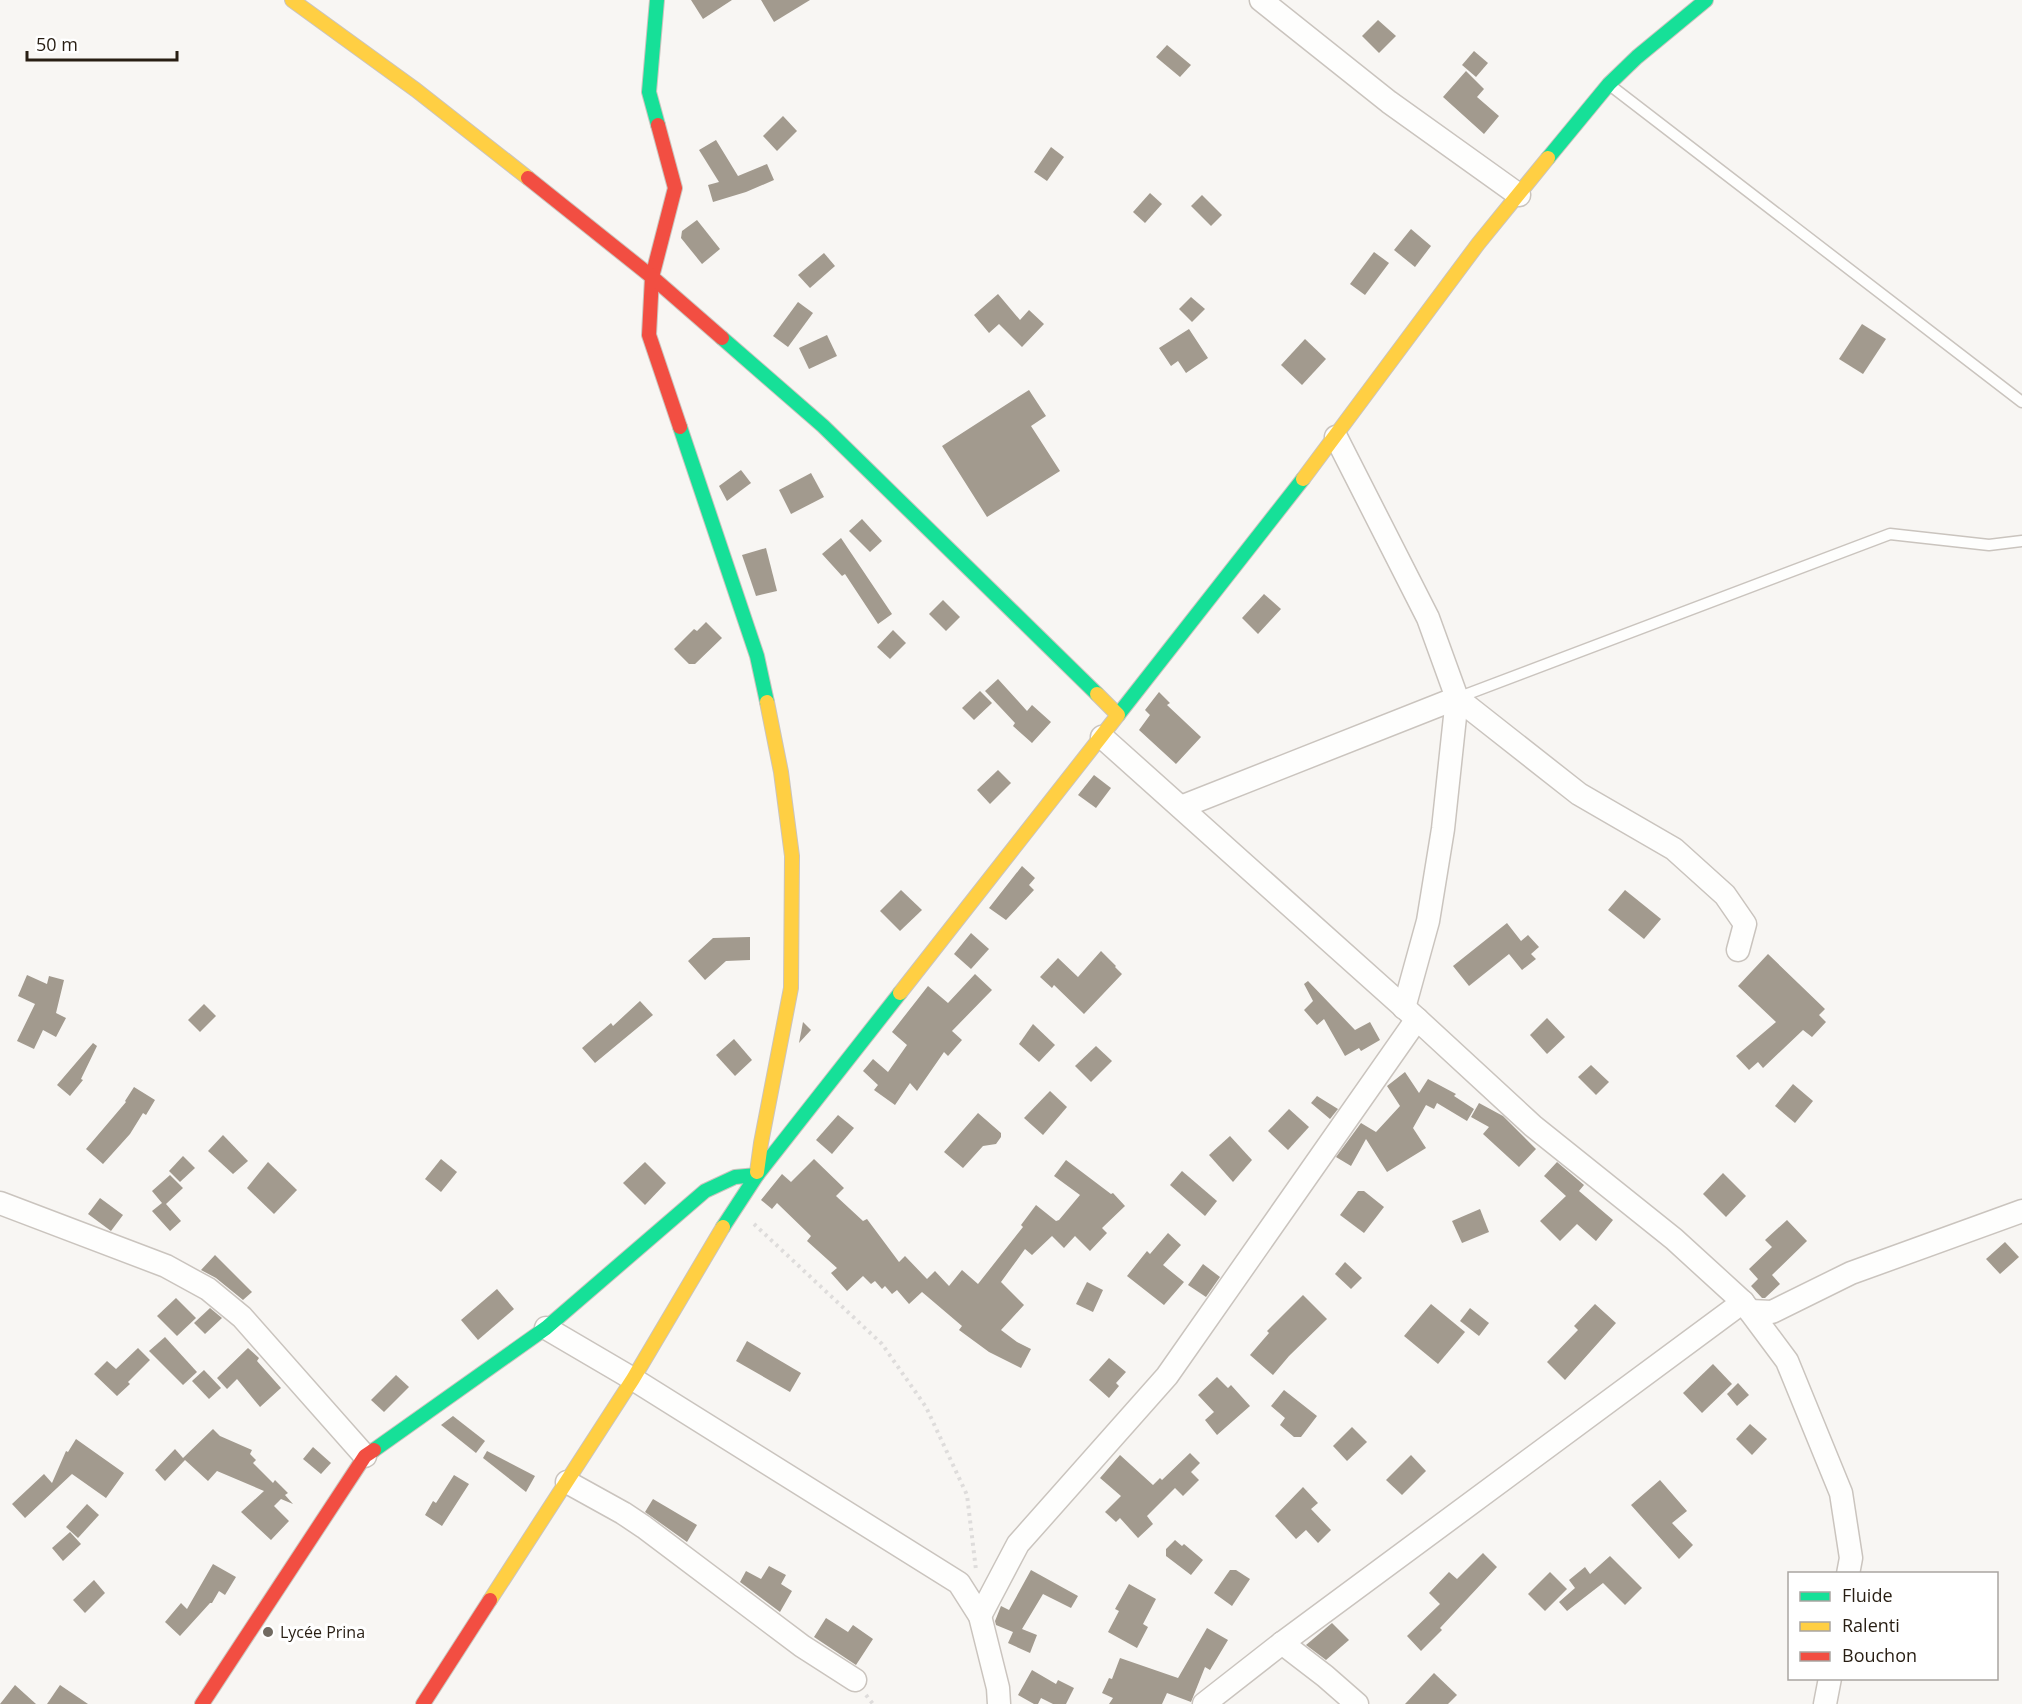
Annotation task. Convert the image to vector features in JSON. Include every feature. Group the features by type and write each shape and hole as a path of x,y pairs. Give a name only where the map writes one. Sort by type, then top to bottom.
{"street":[{"path":"292,0 416,90 652,277 824,426 1118,716"},
{"path":"657,0 649,92 675,188 652,277 649,335 757,656 781,772 792,856 791,988 757,1175"},
{"path":"1261,0 1389,102 1518,195"},
{"path":"423,1704 633,1379 735,1207 757,1175 1336,437 1478,244 1609,84 1637,57 1706,0"},
{"path":"980,1616 1018,1544 1167,1376 1411,1013 1443,830 1457,699 1428,618 1336,437"},
{"path":"1181,807 1457,699"},
{"path":"1457,699 1580,794 1674,849 1725,895 1745,924 1738,950"},
{"path":"1102,737 1411,1013 1533,1126 1674,1239 1746,1307 1787,1361 1841,1493 1851,1557 1848,1572"},
{"path":"202,1704 366,1456 546,1328 705,1191 735,1177 757,1175"},
{"path":"0,1203 166,1266 207,1288 242,1317 366,1456"},
{"path":"1204,1704 1282,1643 1746,1307 1772,1312 1851,1273 2022,1211"},
{"path":"546,1328 633,1379 959,1583 980,1616 998,1688 999,1704"},
{"path":"567,1482 644,1527 802,1646 855,1680"},
{"path":"1282,1643 1325,1676 1356,1704"},
{"path":"1825,1704 1830,1680"}],"lane":[{"path":"1609,84 2022,402"},
{"path":"1457,699 1890,534 1989,545 2022,541"}],"path":[{"path":"735,1207 882,1344 926,1407 967,1496 976,1573"}],"building":[{"path":"691,0 732,0 703,19"},
{"path":"761,0 810,0 774,22"},
{"path":"1378,20 1396,36 1379,53 1362,36"},
{"path":"1167,45 1191,65 1180,77 1156,57"},
{"path":"1474,51 1488,63 1476,77 1462,65"},
{"path":"1466,71 1484,89 1477,97 1499,116 1484,134 1443,97"},
{"path":"783,116 797,131 777,151 763,136"},
{"path":"716,140 738,176 767,164 774,180 713,202 708,185 719,182 699,150"},
{"path":"1051,147 1064,157 1047,181 1034,172"},
{"path":"1150,193 1162,204 1145,223 1133,212"},
{"path":"1202,195 1222,215 1211,226 1191,206"},
{"path":"697,220 720,249 702,264 681,238 682,231"},
{"path":"1411,229 1431,246 1415,267 1394,250"},
{"path":"1374,252 1389,263 1365,295 1350,284"},
{"path":"824,253 835,266 810,288 798,275"},
{"path":"998,294 1020,320 1029,310 1044,324 1022,347 999,324 989,333 974,315"},
{"path":"1191,297 1205,309 1192,322 1179,309"},
{"path":"798,302 813,313 788,347 773,336"},
{"path":"1862,324 1886,339 1863,374 1839,359"},
{"path":"1189,329 1208,358 1186,373 1178,361 1171,366 1159,348"},
{"path":"827,335 837,356 809,369 799,348"},
{"path":"1305,339 1326,359 1302,385 1281,365"},
{"path":"1029,390 1046,416 1031,426 1060,471 987,517 942,446"},
{"path":"741,470 751,483 727,501 719,486"},
{"path":"811,473 824,497 791,514 779,490"},
{"path":"862,519 882,541 870,552 849,531"},
{"path":"841,538 892,614 878,624 845,574 842,576 822,554"},
{"path":"766,548 777,591 756,596 742,555"},
{"path":"1264,594 1281,609 1258,634 1242,618"},
{"path":"943,600 960,617 946,631 929,614"},
{"path":"706,622 722,638 695,664 689,664 674,649 694,629 697,631"},
{"path":"893,630 906,643 890,659 877,647"},
{"path":"998,679 1027,711 1032,705 1051,722 1032,743 1013,726 1015,723 985,691"},
{"path":"980,691 992,703 974,720 962,708"},
{"path":"1159,692 1170,703 1167,705 1201,737 1176,764 1139,730 1150,715 1145,710"},
{"path":"998,770 1011,783 990,804 977,790"},
{"path":"1094,775 1111,788 1096,808 1078,795"},
{"path":"1022,866 1035,878 1029,885 1034,890 1006,920 989,908"},
{"path":"901,890 922,910 900,931 880,911"},
{"path":"1625,890 1661,919 1644,939 1608,910"},
{"path":"1507,923 1521,941 1528,935 1539,947 1531,954 1536,959 1522,970 1509,954 1469,986 1453,966"},
{"path":"971,933 989,949 971,969 954,954"},
{"path":"750,937 750,960 726,961 705,980 688,961 713,938"},
{"path":"1101,951 1122,974 1084,1014 1054,985 1052,988 1040,977 1058,958 1078,977"},
{"path":"1768,954 1825,1009 1819,1015 1826,1022 1812,1037 1803,1030 1763,1068 1758,1062 1749,1070 1736,1056 1776,1022 1738,986"},
{"path":"975,974 992,990 952,1031 962,1040 948,1056 944,1052 917,1091 910,1083 895,1105 874,1090 878,1085 863,1071 873,1059 888,1072 907,1045 892,1032 928,986 948,1003"},
{"path":"27,975 47,984 49,976 64,980 56,1013 66,1018 56,1037 43,1030 34,1049 17,1041 35,1004 18,996"},
{"path":"1308,981 1355,1030 1370,1022 1380,1040 1361,1051 1359,1048 1345,1056 1324,1019 1317,1025 1304,1010 1313,1001 1304,984"},
{"path":"640,1001 653,1015 595,1063 582,1048 611,1023 613,1026"},
{"path":"204,1004 216,1016 200,1032 188,1020"},
{"path":"1547,1018 1565,1037 1547,1054 1530,1035"},
{"path":"803,1022 811,1030 799,1043"},
{"path":"1033,1024 1055,1045 1039,1062 1019,1044"},
{"path":"734,1039 752,1060 735,1076 716,1055"},
{"path":"93,1043 97,1046 81,1079 83,1080 70,1096 57,1085"},
{"path":"1096,1046 1112,1061 1091,1082 1075,1066"},
{"path":"1591,1065 1609,1082 1596,1095 1578,1077"},
{"path":"1405,1072 1419,1093 1428,1079 1456,1094 1454,1096 1474,1109 1467,1121 1437,1103 1434,1109 1426,1105 1413,1128 1426,1148 1387,1172 1366,1139 1351,1166 1336,1157 1361,1123 1376,1132 1400,1106 1387,1086"},
{"path":"1793,1084 1813,1101 1795,1123 1775,1106"},
{"path":"134,1087 155,1100 146,1115 143,1113 130,1134 103,1164 86,1149 126,1102"},
{"path":"1050,1091 1067,1107 1043,1135 1024,1118"},
{"path":"1317,1096 1338,1109 1330,1119 1311,1103"},
{"path":"1479,1103 1503,1116 1536,1149 1519,1167 1483,1134 1489,1127 1471,1117"},
{"path":"1289,1109 1309,1127 1288,1150 1268,1131"},
{"path":"978,1113 1001,1133 1001,1137 996,1144 983,1146 963,1168 944,1152"},
{"path":"838,1115 854,1128 832,1154 816,1140"},
{"path":"223,1135 248,1161 233,1174 208,1151"},
{"path":"1230,1136 1252,1160 1233,1182 1209,1155"},
{"path":"183,1156 195,1168 180,1182 169,1171"},
{"path":"441,1159 457,1172 441,1192 425,1179"},
{"path":"814,1159 844,1188 836,1196 863,1221 867,1219 899,1262 905,1256 927,1279 935,1271 949,1286 962,1270 978,1284 1023,1227 1021,1225 1036,1205 1056,1221 1059,1220 1080,1195 1054,1176 1066,1160 1111,1194 1113,1193 1125,1206 1102,1228 1107,1233 1090,1251 1075,1236 1064,1248 1052,1236 1032,1255 1025,1249 1001,1282 1024,1305 1001,1330 1031,1349 1021,1368 989,1352 959,1330 962,1326 922,1292 909,1304 897,1290 892,1294 885,1286 882,1289 875,1281 871,1284 863,1276 847,1291 831,1273 837,1268 807,1241 811,1236 777,1203 772,1209 761,1200 782,1174 791,1182"},
{"path":"268,1162 297,1190 274,1214 247,1188"},
{"path":"645,1162 666,1183 645,1205 623,1183"},
{"path":"1557,1162 1584,1185 1579,1191 1613,1220 1596,1241 1577,1224 1560,1241 1540,1221 1566,1196 1544,1176"},
{"path":"1182,1171 1217,1201 1205,1216 1170,1185"},
{"path":"1723,1173 1746,1196 1726,1217 1703,1194"},
{"path":"170,1175 183,1188 166,1204 181,1221 170,1231 152,1211 162,1203 152,1191"},
{"path":"1358,1191 1364,1191 1384,1207 1364,1233 1340,1215"},
{"path":"100,1198 123,1215 111,1231 88,1214"},
{"path":"1480,1209 1489,1232 1462,1243 1452,1221"},
{"path":"1787,1220 1807,1241 1772,1275 1780,1284 1765,1298 1762,1298 1751,1286 1758,1279 1749,1269 1772,1247 1765,1240"},
{"path":"1168,1233 1181,1245 1163,1265 1184,1282 1164,1305 1127,1276 1147,1251 1150,1254"},
{"path":"2005,1242 2019,1257 2000,1274 1986,1259"},
{"path":"215,1255 252,1292 243,1300 216,1278 201,1270"},
{"path":"1345,1262 1362,1278 1351,1289 1335,1274"},
{"path":"1203,1264 1220,1277 1206,1297 1188,1285"},
{"path":"1087,1282 1103,1290 1093,1312 1076,1304"},
{"path":"497,1289 514,1309 478,1340 461,1320"},
{"path":"1303,1295 1327,1319 1273,1375 1250,1355 1269,1333 1267,1331"},
{"path":"176,1298 196,1318 177,1336 157,1316"},
{"path":"1431,1304 1465,1332 1438,1364 1404,1336"},
{"path":"1595,1304 1616,1323 1565,1380 1547,1362 1578,1330 1574,1326"},
{"path":"210,1308 222,1318 205,1334 194,1323"},
{"path":"1470,1308 1489,1323 1479,1336 1460,1321"},
{"path":"165,1337 197,1372 183,1385 149,1351"},
{"path":"747,1341 801,1373 790,1392 736,1361"},
{"path":"138,1348 150,1360 117,1396 94,1374 107,1361 116,1369"},
{"path":"248,1348 259,1358 257,1361 281,1388 260,1407 237,1379 227,1389 217,1378"},
{"path":"1109,1358 1126,1372 1116,1383 1119,1386 1109,1398 1089,1380"},
{"path":"1713,1364 1732,1384 1702,1413 1683,1393"},
{"path":"204,1370 221,1388 209,1399 192,1381"},
{"path":"396,1375 409,1387 384,1412 371,1400"},
{"path":"1217,1377 1228,1388 1231,1385 1250,1406 1217,1435 1205,1420 1214,1412 1198,1395"},
{"path":"1738,1383 1749,1395 1737,1406 1727,1394"},
{"path":"1284,1390 1317,1416 1301,1437 1294,1437 1280,1425 1285,1418 1271,1406"},
{"path":"453,1416 485,1441 476,1453 441,1425"},
{"path":"1750,1424 1767,1439 1752,1455 1736,1439"},
{"path":"1352,1427 1367,1442 1347,1461 1333,1446"},
{"path":"213,1429 220,1436 252,1450 250,1454 256,1460 253,1463 273,1483 275,1480 288,1493 285,1495 293,1504 281,1499 274,1506 289,1521 271,1540 241,1512 264,1491 217,1471 208,1481 185,1460 165,1481 155,1470 175,1449 183,1458"},
{"path":"76,1439 124,1473 106,1498 72,1474 25,1518 12,1504 44,1474 52,1483 66,1451 68,1452"},
{"path":"313,1447 331,1463 321,1474 303,1459"},
{"path":"487,1451 535,1476 526,1492 483,1458"},
{"path":"1190,1453 1200,1463 1191,1472 1199,1480 1183,1496 1175,1488 1147,1516 1153,1524 1138,1538 1120,1518 1116,1522 1105,1512 1121,1496 1100,1478 1120,1455 1153,1485 1160,1478 1162,1480"},
{"path":"1411,1455 1426,1471 1402,1495 1386,1480"},
{"path":"454,1475 469,1484 442,1526 425,1515 433,1501 436,1503"},
{"path":"1660,1480 1687,1511 1672,1523 1693,1545 1679,1559 1631,1505"},
{"path":"1303,1487 1318,1503 1311,1509 1331,1530 1318,1543 1306,1530 1296,1539 1275,1516"},
{"path":"653,1499 697,1525 687,1542 645,1512"},
{"path":"87,1504 99,1515 78,1538 66,1527"},
{"path":"70,1532 81,1544 63,1561 52,1548"},
{"path":"1175,1540 1182,1546 1184,1544 1203,1560 1191,1575 1166,1556 1166,1549"},
{"path":"1483,1553 1497,1567 1421,1651 1407,1636 1440,1604 1429,1593 1449,1572 1457,1579"},
{"path":"1610,1556 1642,1588 1625,1605 1603,1583 1567,1611 1559,1602 1575,1588 1569,1580 1585,1567 1590,1574"},
{"path":"213,1564 236,1577 225,1595 219,1591 212,1603 180,1636 165,1622 181,1603 187,1609"},
{"path":"769,1566 786,1575 781,1584 792,1591 780,1612 740,1582 746,1571 761,1579"},
{"path":"1031,1570 1078,1596 1071,1608 1043,1594 1022,1629 1037,1635 1030,1653 1008,1643 1013,1632 996,1625 995,1621 1001,1606 1009,1610"},
{"path":"1230,1570 1236,1570 1250,1579 1232,1606 1214,1593"},
{"path":"1550,1572 1567,1589 1545,1611 1528,1594"},
{"path":"94,1580 105,1593 85,1613 73,1600"},
{"path":"1129,1584 1156,1599 1143,1624 1148,1627 1137,1648 1108,1632 1119,1611 1115,1609"},
{"path":"826,1618 848,1632 853,1625 873,1639 856,1665 814,1637"},
{"path":"1332,1623 1349,1640 1326,1660 1306,1645"},
{"path":"1207,1628 1228,1640 1210,1670 1205,1667 1191,1702 1167,1693 1162,1704 1109,1704 1113,1698 1102,1693 1109,1678 1112,1679 1120,1658 1178,1678"},
{"path":"1032,1670 1056,1684 1058,1680 1074,1688 1066,1704 1053,1704 1041,1698 1038,1704 1034,1704 1018,1695"},
{"path":"1434,1673 1457,1695 1448,1704 1405,1704"},
{"path":"15,1685 36,1704 0,1704"},
{"path":"60,1685 88,1704 47,1704"}],"traffic: fast":[{"path":"657,0 649,92 658,125"},
{"path":"1548,158 1609,84 1637,57 1706,0"},
{"path":"722,338 823,426 1097,694"},
{"path":"680,427 757,656 767,702"},
{"path":"1118,715 1303,479"},
{"path":"723,1227 757,1175 900,993"},
{"path":"374,1450 546,1328 705,1191 735,1177 757,1175 757,1172"}],"traffic: slow":[{"path":"292,0 416,90 528,178"},
{"path":"1303,479 1478,244 1548,158"},
{"path":"900,993 1118,715 1097,694"},
{"path":"757,1172 791,988 792,856 781,772 767,702"},
{"path":"490,1600 633,1379 723,1227"}],"traffic: jam":[{"path":"658,125 675,188 652,277 649,335 680,427"},
{"path":"528,178 652,277 722,338"},
{"path":"202,1704 365,1456 374,1450"},
{"path":"423,1704 490,1600"}],"place":[{"name":"Lycée Prina","path":"268,1632"}]}
